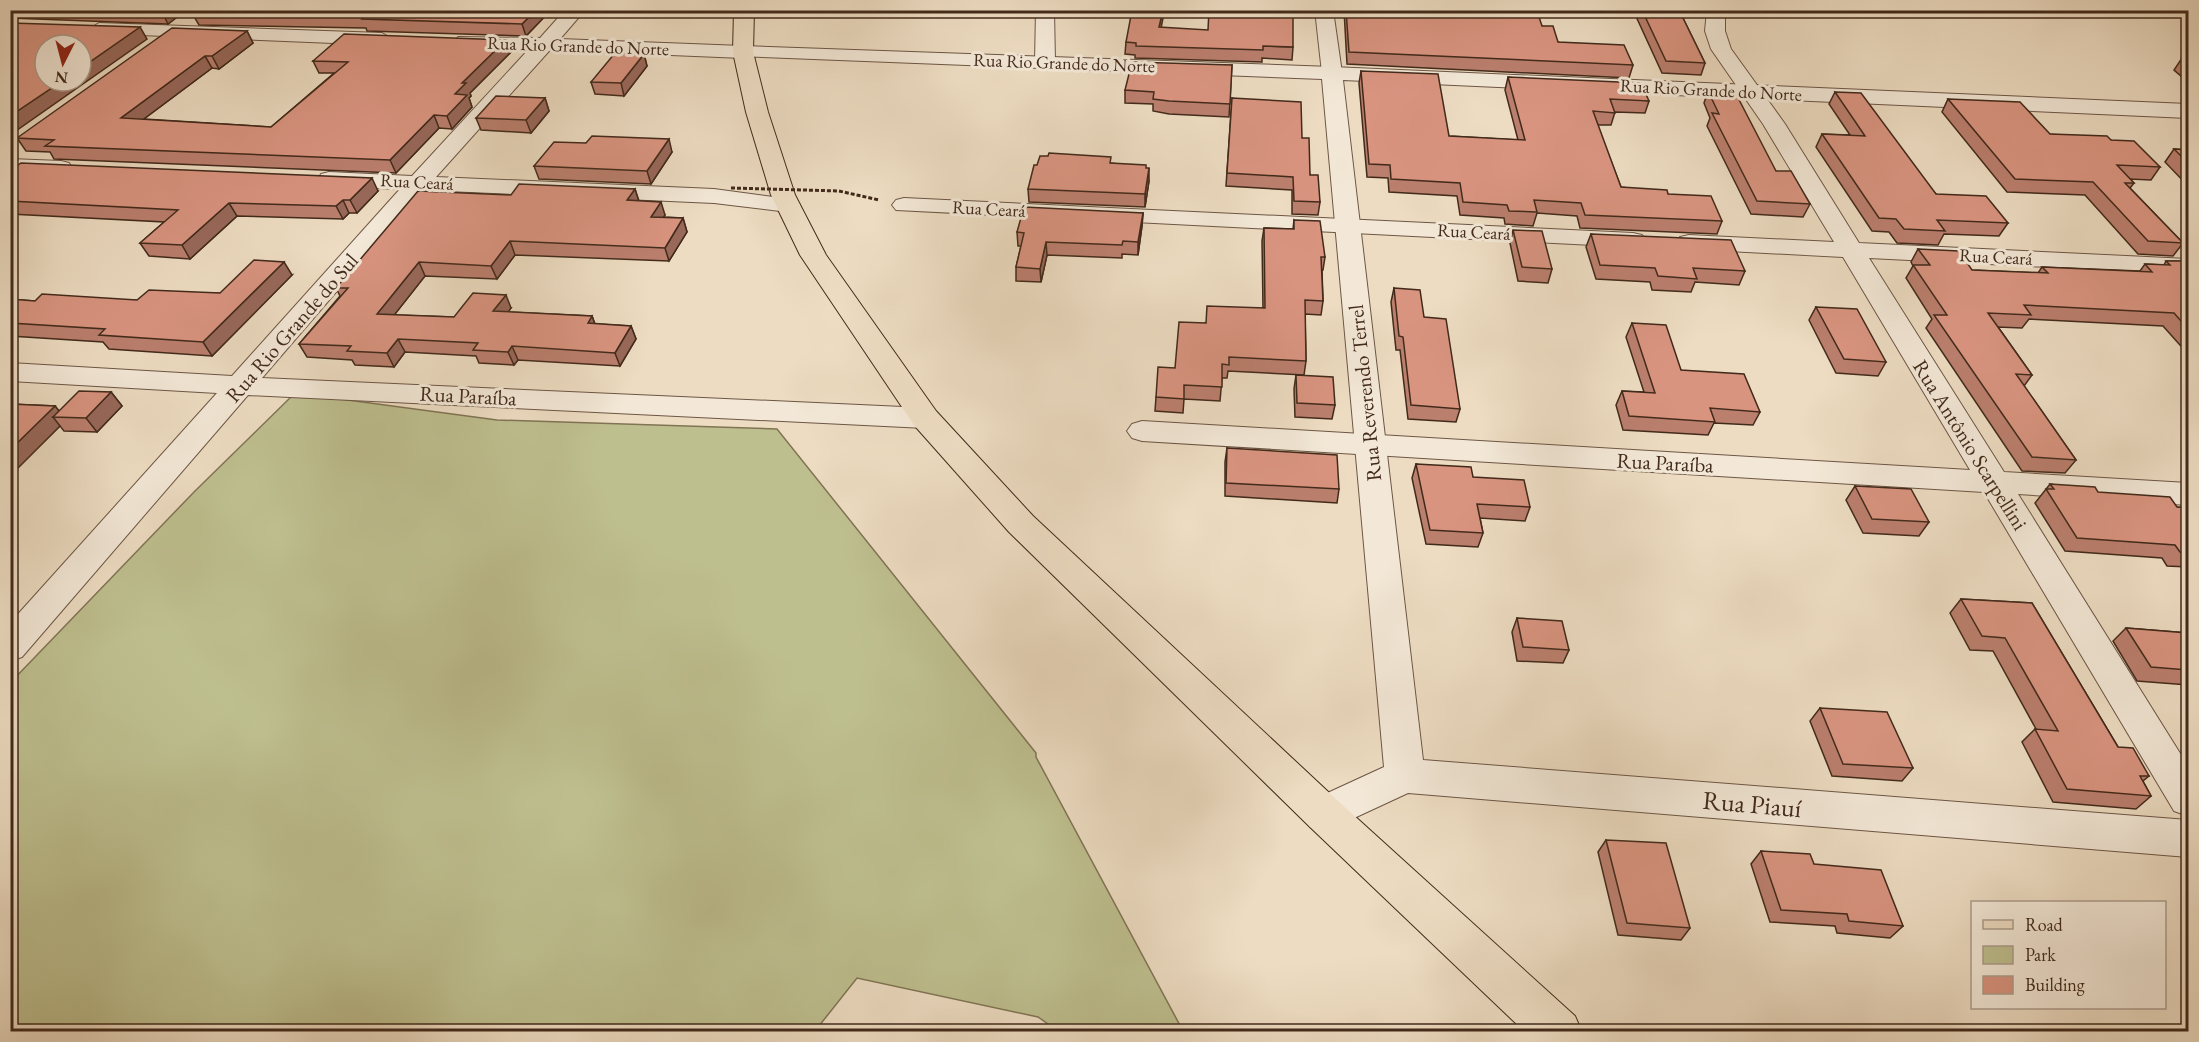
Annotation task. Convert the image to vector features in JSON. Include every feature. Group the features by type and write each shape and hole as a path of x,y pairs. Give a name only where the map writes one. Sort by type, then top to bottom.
{"main road":[{"path":"744,10 742,52 757,112 788,205 813,255 925,418 1021,524 1324,814 1559,1032"}],"street":[{"path":"145,53 204,10"},
{"name":"Rua Rio Grande do Sul","path":"10,647 242,386 419,182 576,10"},
{"path":"1045,10 1045,62"},
{"name":"Rua Reverendo Terrel","path":"1324,10 1405,776"},
{"name":"Rua Antônio Scarpellini","path":"1716,10 1715,31 1721,49 1774,124 2188,800"},
{"path":"80,29 401,39"},
{"name":"Rua Rio Grande do Norte","path":"449,41 1332,73 2188,111"},
{"path":"10,166 81,169"},
{"name":"Rua Ceará","path":"302,178 714,196 788,205"},
{"name":"Rua Ceará","path":"904,205 2188,266"},
{"name":"Rua Paraíba","path":"10,372 242,386 925,418"},
{"name":"Rua Paraíba","path":"1142,431 2188,494"},
{"name":"Rua Piauí","path":"1324,814 1405,776 2188,839"}],"path":[{"path":"732,188 839,191 904,205"}],"green space":[{"path":"295,393 497,420 777,429 1036,753 1036,757 1183,1031 1058,1031 1038,1017 857,978 815,1031 11,1031 10,683 194,492"}],"building":[{"path":"123,10 164,10 162,12"},
{"path":"196,10 536,10 522,24 362,19 365,16 192,13"},
{"path":"1132,10 1163,10 1159,27 1208,30 1209,10 1293,10 1293,47 1263,46 1263,50 1136,46 1136,43 1126,42"},
{"path":"1346,10 1480,10 1480,12 1538,14 1542,26 1553,26 1558,42 1624,45 1633,65 1349,52"},
{"path":"1642,10 1679,10 1705,63 1666,61"},
{"path":"10,23 140,27 93,60 93,33 33,33 33,93 44,93 10,116"},
{"path":"172,28 247,31 212,56 205,56 121,118 271,127 348,62 313,61 344,34 506,40 462,83 466,83 455,94 467,95 447,116 434,115 390,160 45,146 54,140 17,138 80,93 93,93 93,84"},
{"path":"615,53 644,54 621,83 591,82"},
{"path":"1132,62 1232,65 1230,104 1153,99 1154,92 1125,90"},
{"path":"1361,71 1438,74 1449,136 1525,140 1508,77 1641,83 1649,101 1610,99 1615,113 1593,111 1621,187 1667,190 1668,194 1711,196 1722,221 1585,215 1581,203 1534,200 1537,212 1509,211 1507,205 1463,202 1460,183 1391,179 1390,165 1369,164"},
{"path":"1708,91 1735,92 1776,171 1791,171 1810,204 1757,201 1712,113 1719,114"},
{"path":"1835,92 1861,93 1936,194 1986,196 2008,223 1937,220 1945,231 1904,229 1896,219 1879,218 1822,134 1865,136"},
{"path":"496,96 545,98 526,120 476,118"},
{"path":"1232,98 1301,102 1302,138 1309,138 1310,175 1318,175 1320,202 1294,201 1293,177 1227,173"},
{"path":"1948,99 2020,102 2050,134 2107,136 2111,140 2134,141 2160,167 2117,165 2134,183 2125,183 2183,243 2148,241 2093,182 2015,179"},
{"path":"592,136 669,139 647,171 534,166 554,142 586,143"},
{"path":"2174,149 2188,150 2188,163"},
{"path":"1049,153 1111,157 1110,163 1146,165 1146,168 1149,168 1145,194 1028,189 1034,165 1037,165 1040,156 1048,156"},
{"path":"21,163 372,178 350,200 343,200 336,206 229,203 182,245 140,243 178,210 10,201 10,186 12,185 10,185 10,171"},
{"path":"519,184 635,189 627,200 661,202 651,217 683,218 665,248 510,241 491,266 419,262 377,314 454,317 473,293 506,295 493,311 592,316 588,323 631,326 615,353 512,346 508,352 473,350 478,343 398,339 387,353 347,351 351,346 299,344 348,288 336,288 418,191 511,195"},
{"path":"1024,207 1143,213 1138,242 1123,241 1122,245 1046,242 1040,269 1016,267 1024,233 1017,232"},
{"path":"1294,220 1320,221 1325,257 1321,257 1323,301 1305,300 1306,361 1229,357 1229,365 1222,364 1222,387 1184,385 1184,399 1156,397 1158,367 1175,368 1179,322 1206,323 1207,306 1265,308 1264,228 1294,229"},
{"path":"1513,230 1542,231 1552,269 1522,267"},
{"path":"1591,234 1731,240 1745,271 1693,268 1697,279 1658,276 1655,268 1600,265"},
{"path":"1918,249 1959,251 1972,270 2048,273 2042,267 2152,272 2145,264 2170,265 2166,261 2188,261 2188,329 2174,313 2024,305 2031,315 1988,313 2032,375 2016,374 2076,460 2032,457 1934,315 1947,315 1913,265 1930,265"},
{"path":"254,260 284,262 203,342 99,335 105,329 10,323 10,299 35,301 42,294 137,300 149,290 220,293"},
{"path":"1394,288 1420,290 1424,317 1446,319 1460,409 1411,405 1403,337 1399,336"},
{"path":"1816,307 1857,309 1886,362 1844,359"},
{"path":"1632,323 1666,325 1681,370 1744,374 1760,412 1710,408 1715,422 1629,416 1622,391 1655,393"},
{"path":"1296,375 1333,377 1335,405 1297,403"},
{"path":"79,391 111,392 86,418 53,417"},
{"path":"10,404 55,406 10,450"},
{"path":"1227,448 1337,455 1339,489 1226,483"},
{"path":"1416,464 1471,467 1473,477 1524,480 1530,507 1477,504 1483,533 1430,530"},
{"path":"2050,484 2095,487 2098,492 2170,497 2177,507 2188,508 2188,553 2180,552 2175,545 2077,538 2046,489 2054,489"},
{"path":"1855,486 1911,489 1929,522 1872,519"},
{"path":"1961,599 2032,603 2118,747 2133,748 2149,776 2140,776 2151,796 2067,789 2035,729 2058,731 2005,638 1982,636"},
{"path":"1517,618 1562,621 1569,650 1523,647"},
{"path":"2126,628 2188,633 2188,670 2151,667"},
{"path":"1820,708 1887,712 1913,768 1843,764"},
{"path":"1606,840 1666,843 1690,928 1627,923"},
{"path":"1761,851 1810,854 1814,864 1881,870 1903,926 1849,921 1847,914 1781,910"}]}
